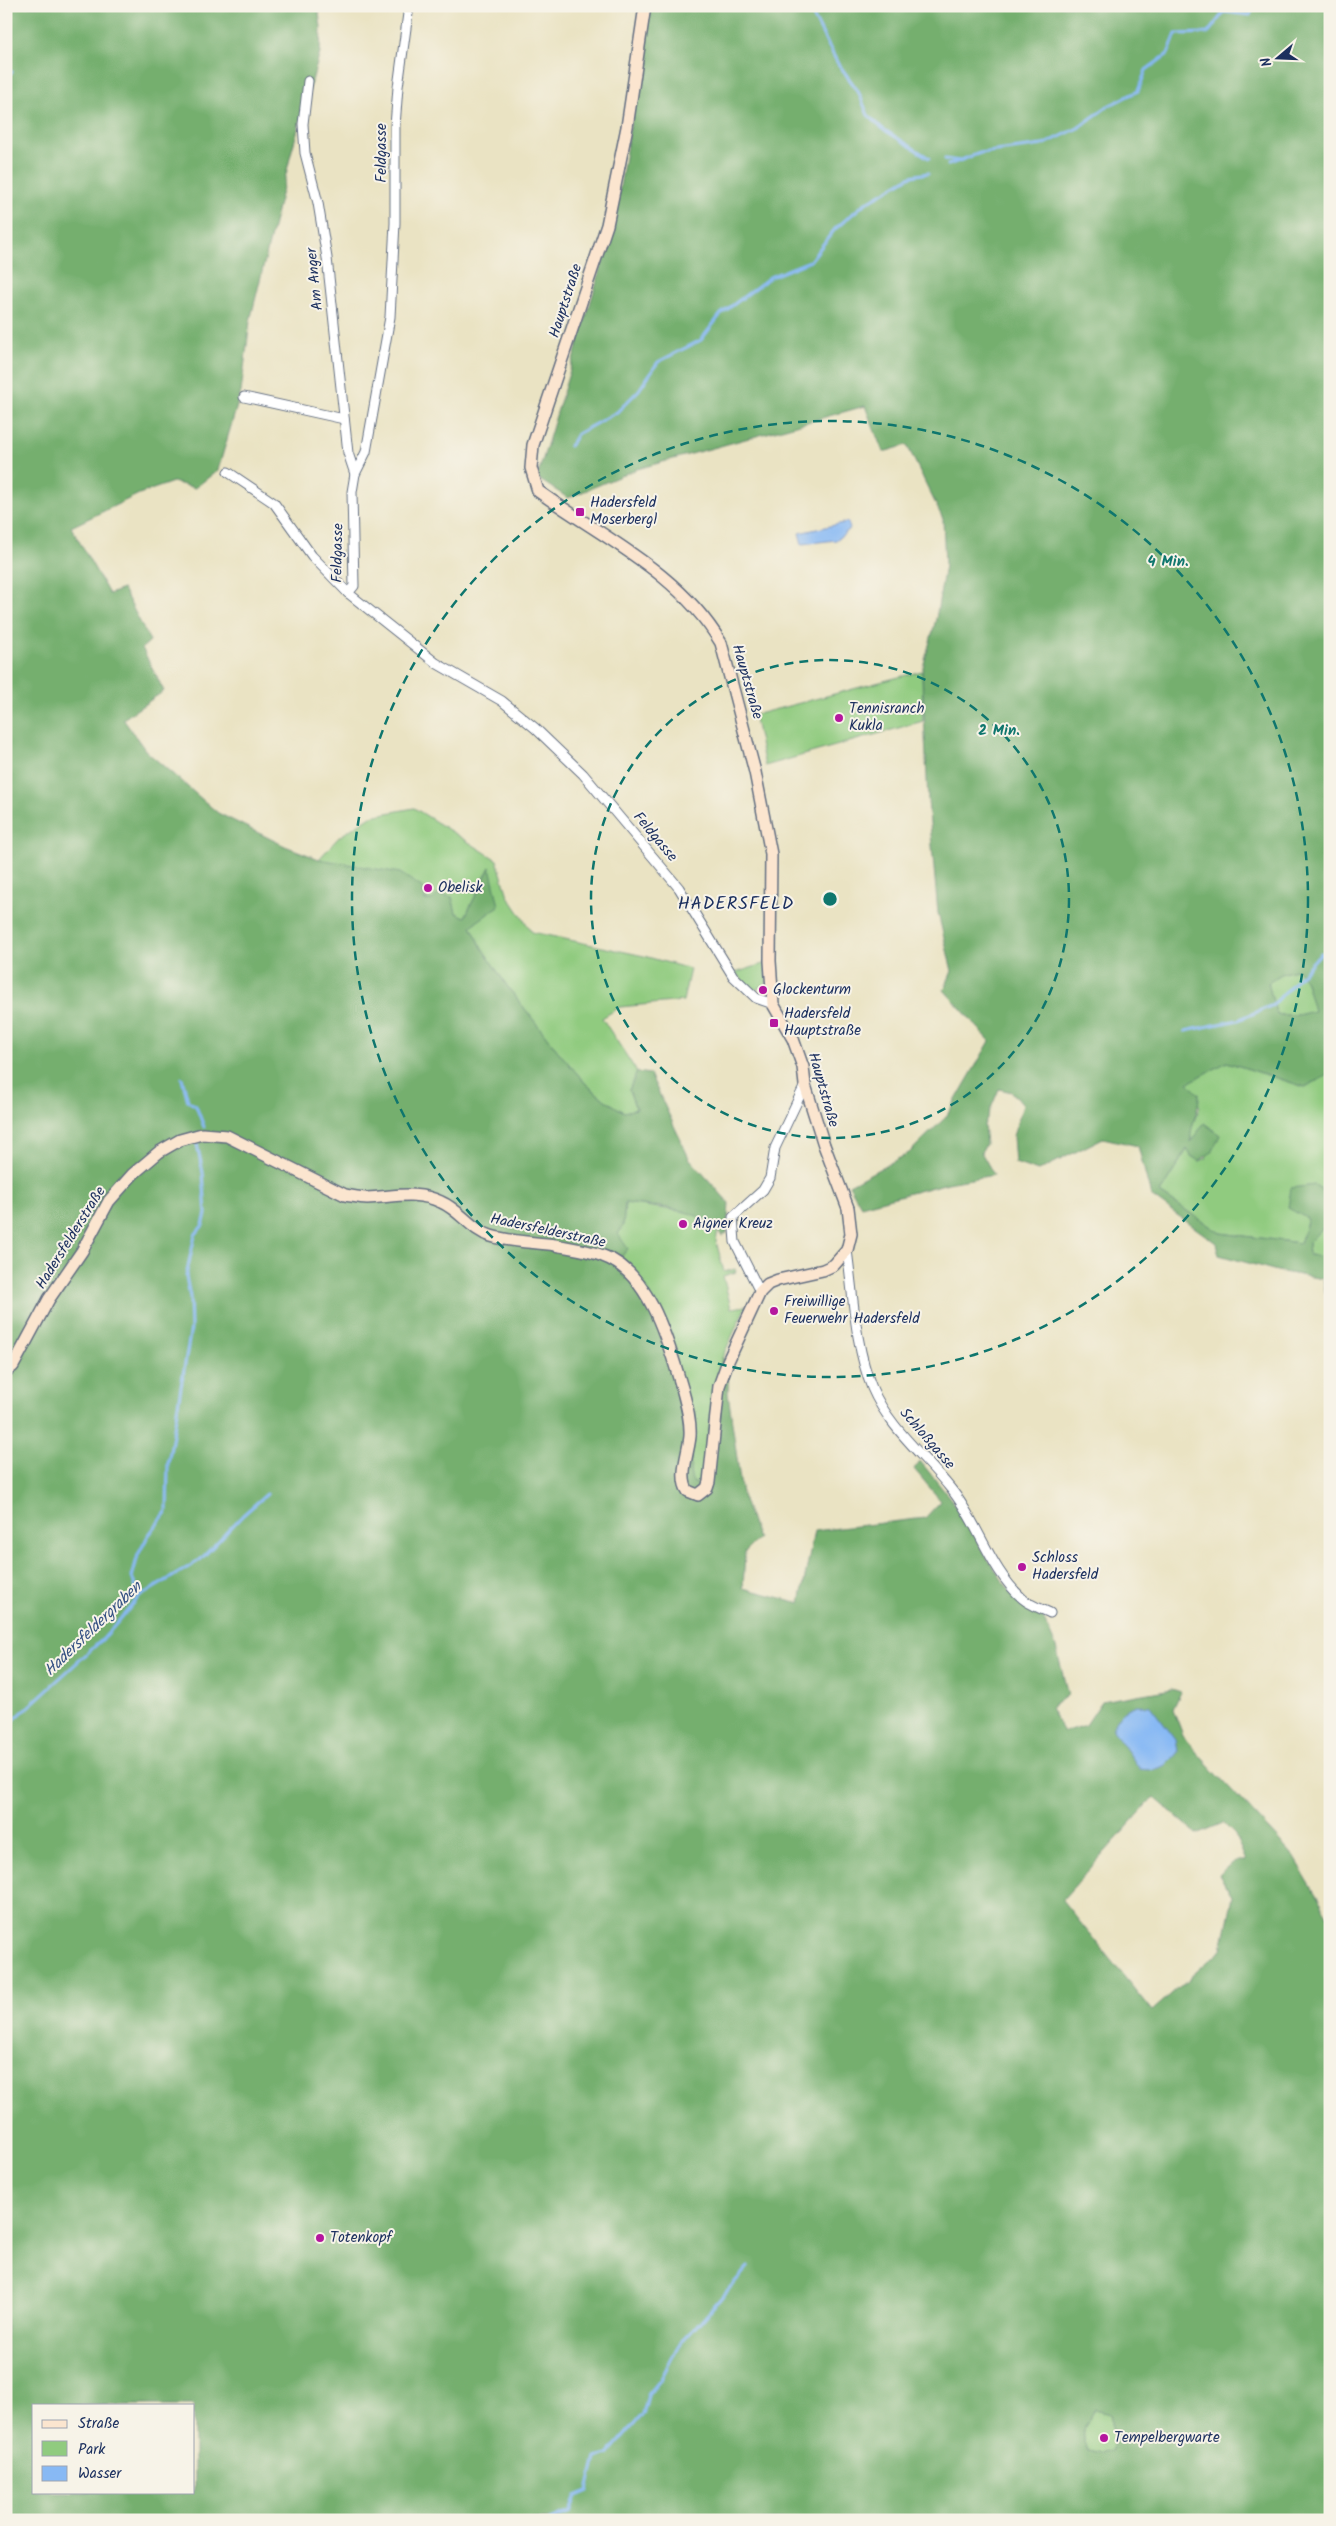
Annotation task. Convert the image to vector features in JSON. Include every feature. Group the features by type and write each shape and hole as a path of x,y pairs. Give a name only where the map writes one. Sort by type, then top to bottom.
{"street":[{"name":"Feldgasse","path":"409,6 399,77 395,126 394,259 390,317 366,452 355,474 352,492 354,586 348,593 437,664 502,701 542,734 598,789 662,866 679,888 733,976 756,998 774,1004"},
{"name":"Hauptstraße","path":"645,6 627,127 607,225 533,445 530,468 538,491 665,577 685,595 721,643 756,772 771,854 770,961 774,1004 793,1040 803,1067 805,1085 824,1146 848,1208 851,1234 847,1250"},
{"name":"Am Anger","path":"308,81 303,124 305,153 318,204 328,258 348,453 355,474"},
{"path":"244,397 344,418"},
{"path":"228,472 274,503 312,556 348,593"},
{"path":"805,1085 785,1122 775,1148 770,1178 763,1190 733,1217 737,1247 760,1292 778,1280 823,1270 834,1265 847,1250"},
{"name":"Hadersfelderstraße","path":"6,1371 13,1366 49,1299 82,1251 108,1201 133,1174 159,1152 180,1140 202,1134 228,1136 344,1195 366,1198 402,1193 430,1198 442,1202 472,1226 491,1236 554,1245 604,1256 626,1270 649,1300 659,1319 682,1388 689,1416 690,1435 684,1482 688,1491 694,1495 702,1493 709,1482 719,1386 728,1361 760,1292"},
{"name":"Schloßgasse","path":"847,1250 865,1365 872,1387 882,1408 902,1434 951,1489 968,1513 996,1567 1024,1600 1050,1613"}],"green space":[{"path":"6,6 318,6 321,28 320,53 292,150 250,321 241,392 218,470 195,488 173,482 139,494 71,527 109,594 123,589 150,641 142,648 164,691 123,719 146,751 218,813 285,846 319,859 400,873 423,888 425,900 432,900 438,894 452,897 456,913 465,917 490,867 499,906 471,926 482,948 507,986 586,1084 605,1100 624,1112 636,1109 629,1090 637,1072 650,1074 689,1158 729,1203 727,1233 722,1236 713,1226 702,1219 678,1210 625,1203 623,1226 618,1234 628,1249 621,1257 648,1290 695,1425 690,1466 692,1480 695,1484 699,1483 703,1476 712,1406 722,1358 729,1360 728,1393 742,1495 758,1539 745,1552 743,1588 800,1603 814,1531 925,1518 941,1501 914,1469 920,1461 963,1514 986,1556 1017,1602 1042,1615 1056,1647 1068,1695 1050,1708 1064,1732 1086,1725 1102,1701 1172,1689 1181,1692 1173,1709 1183,1735 1199,1755 1293,1856 1330,1918 1330,2520 6,2520","holes":["1154,1797 1197,1834 1223,1823 1235,1835 1246,1861 1235,1861 1219,1875 1233,1896 1222,1949 1152,2011 1062,1900","1095,2410 1109,2414 1115,2440 1111,2451 1100,2454 1089,2451 1084,2439 1084,2429"]},
{"path":"650,6 1330,6 1330,1074 1305,1087 1227,1062 1188,1083 1199,1094 1191,1142 1204,1123 1220,1135 1212,1152 1199,1161 1191,1156 1187,1149 1160,1193 1220,1233 1300,1243 1308,1219 1288,1208 1291,1188 1315,1185 1330,1195 1330,1227 1322,1229 1308,1243 1309,1255 1330,1258 1330,1322 1323,1279 1277,1271 1219,1255 1216,1243 1151,1196 1138,1146 1103,1138 1038,1171 1015,1163 1013,1136 1023,1105 1012,1092 999,1089 984,1125 986,1144 981,1152 994,1175 948,1183 861,1206 849,1185 909,1153 946,1117 990,1041 944,990 952,971 938,913 928,801 922,671 936,619 945,565 943,519 907,445 883,452 865,406 637,469 568,498 537,478 613,229","holes":["1298,969 1306,982 1314,1011 1298,1015 1277,1015 1268,983 1281,974"]},
{"name":"Tennisranch Kukla","path":"922,671 923,721 765,766 754,715"},
{"path":"414,808 497,860 508,896 532,932 644,956 690,969 683,1001 620,1007 602,1018 637,1072 629,1090 636,1109 624,1112 605,1100 586,1084 507,986 482,948 471,926 490,867 465,917 456,913 452,897 438,894 432,900 425,900 319,859 339,837 371,816"},
{"path":"766,963 767,983 754,991 735,973"},
{"path":"1298,969 1306,982 1315,1011 1298,1015 1276,1015 1268,983 1281,974"},
{"path":"1227,1062 1305,1087 1330,1074 1330,1195 1315,1185 1308,1219 1300,1243 1220,1233 1160,1193 1188,1148 1191,1156 1200,1161 1207,1158 1195,1145 1190,1135 1200,1107 1187,1083"},
{"path":"625,1203 693,1213 718,1230 716,1241 724,1272 735,1269 736,1272 723,1276 731,1308 746,1306 722,1358 712,1406 703,1476 697,1484 691,1481 690,1475 695,1425 629,1266 621,1257 618,1234 623,1226"},
{"path":"1330,1227 1330,1258 1309,1255 1308,1243 1322,1229"},
{"path":"1095,2410 1109,2414 1115,2440 1111,2451 1100,2454 1089,2451 1084,2439 1084,2429"}],"water":[{"path":"848,522 850,529 836,540 802,544 799,533"},
{"path":"1137,1705 1150,1706 1176,1740 1178,1752 1170,1761 1157,1769 1140,1769 1113,1730 1116,1720 1121,1714"}],"waterway":[{"path":"808,6 837,62 858,91 868,115 883,129 929,158"},
{"path":"948,165 980,153 1043,145 1078,128 1108,106 1138,91 1146,70 1168,54 1176,34 1208,33 1224,12 1250,15 1254,6"},
{"path":"6,74 12,72"},
{"path":"945,159 959,161"},
{"path":"570,446 577,434 617,412 639,390 658,362 701,340 721,314 770,277 810,261 835,229 864,204 911,176 928,173"},
{"path":"1185,1031 1238,1020 1273,1005 1321,953 1330,956"},
{"path":"182,1078 188,1101 196,1106 204,1127"},
{"path":"139,1597 132,1577 138,1555 148,1536 167,1511 168,1464 191,1328 190,1297 186,1276 195,1235 203,1225 206,1214 203,1173 197,1144"},
{"name":"Hadersfeldergraben","path":"6,1727 104,1638 139,1597 200,1560 243,1515 267,1494"},
{"path":"551,2520 570,2512 576,2496 588,2491 596,2458 608,2455 643,2414 648,2395 661,2379 677,2348 748,2267"}],"place":[{"name":"Hadersfeld Moserbergl","path":"580,512"},
{"name":"Tennisranch Kukla","path":"839,718"},
{"name":"Obelisk","path":"428,888"},
{"name":"Glockenturm","path":"763,990"},
{"name":"Hadersfeld Hauptstraße","path":"774,1023"},
{"name":"Aigner Kreuz","path":"683,1224"},
{"name":"Freiwillige Feuerwehr Hadersfeld","path":"774,1311"},
{"name":"Schloss Hadersfeld","path":"1022,1567"},
{"name":"Totenkopf","path":"320,2238"},
{"name":"Tempelbergwarte","path":"1104,2438"}],"district":[{"name":"HADERSFELD","path":"736,904"}]}
